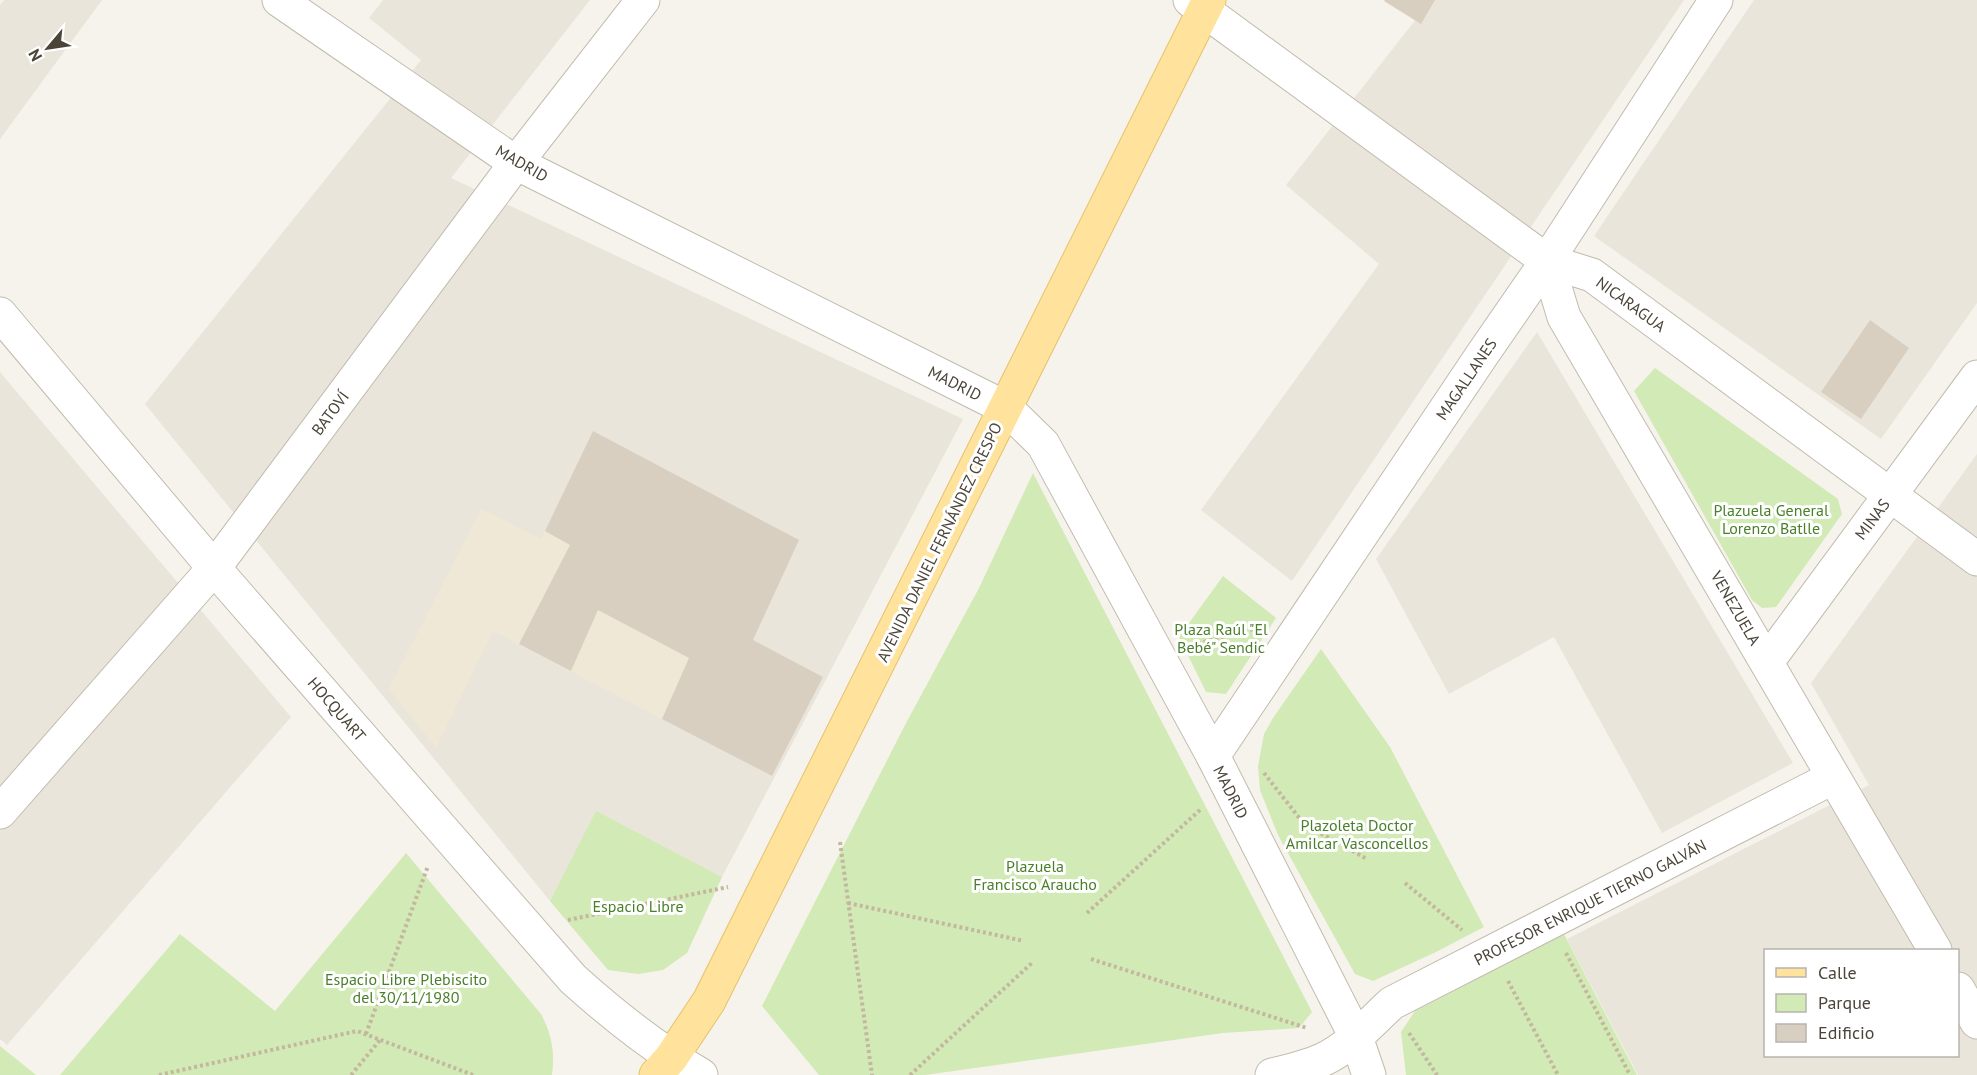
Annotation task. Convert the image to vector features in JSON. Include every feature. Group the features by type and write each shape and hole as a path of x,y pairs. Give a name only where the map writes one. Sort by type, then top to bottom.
{"main road":[{"name":"AVENIDA DANIEL FERNÁNDEZ CRESPO","path":"664,1067 710,1001 1006,408 1201,3"}],"street":[{"name":"MADRID","path":"279,0 516,163 1006,408 1043,444 1213,756 1356,1037 1369,1075"},
{"name":"BATOVÍ","path":"0,812 214,568 516,163 643,0"},
{"name":"MAGALLANES","path":"1213,756 1475,364 1547,261 1716,0"},
{"name":"NICARAGUA","path":"1201,3 1547,261 1592,275 1977,559"},
{"name":"VENEZUELA","path":"1547,261 1564,317 1934,949"},
{"name":"HOCQUART","path":"0,314 214,568 573,979 618,1020 664,1067 701,1075"},
{"name":"MINAS","path":"1767,662 1977,377"},
{"name":"PROFESOR ENRIQUE TIERNO GALVÁN","path":"1272,1075 1324,1059 1356,1037 1392,1003 1832,778"},
{"path":"1959,991 1977,1022"}],"path":[{"path":"1190,645 1268,626"},
{"path":"1262,771 1304,825 1367,860"},
{"path":"1088,913 1208,802"},
{"path":"840,842 872,1075"},
{"path":"366,1034 429,863"},
{"path":"1405,883 1467,935"},
{"path":"563,921 731,886"},
{"path":"848,903 1024,941"},
{"path":"1566,953 1630,1075"},
{"path":"1090,959 1313,1030"},
{"path":"910,1075 1033,962"},
{"path":"1503,972 1557,1075"},
{"path":"159,1075 357,1031 473,1075"},
{"path":"1408,1031 1437,1075"},
{"path":"351,1075 380,1040"}],"shaded area":[{"path":"4,0 102,0 0,139 0,5"},
{"path":"383,0 590,0 451,178 963,419 722,877 596,812 550,901 145,404 421,60 369,18"},
{"path":"1431,0 1684,0 1292,581 1201,510 1379,264 1286,185"},
{"path":"1754,0 1977,0 1977,303 1881,439 1594,236"},
{"path":"1537,332 1793,763 1662,833 1554,637 1449,694 1376,559"},
{"path":"0,372 291,717 7,1045 0,1039"},
{"path":"1977,454 1977,1075 1638,1075 1567,939 1869,785 1811,683"},
{"path":"481,509 541,539 545,531 823,677 772,776 493,631 436,748 389,689"}],"green space":[{"name":"Plazuela General Lorenzo Batlle","path":"1655,368 1838,499 1842,514 1776,607 1762,608 1752,600 1634,391"},
{"name":"Plazuela Francisco Araucho","path":"1033,473 1312,1012 1299,1028 1223,1033 925,1075 819,1075 762,1006 905,725 979,588"},
{"name":"Plaza Raúl \"El Bebé\" Sendic","path":"1223,576 1276,618 1226,694 1206,692 1179,637"},
{"name":"Plazoleta Doctor Amilcar Vasconcellos","path":"1321,649 1390,747 1484,927 1373,981 1355,974 1278,835 1260,790 1258,766 1264,734"},
{"name":"Espacio Libre","path":"596,811 722,877 687,953 663,970 638,974 608,970 550,901"},
{"name":"Espacio Libre Plebiscito del 30/11/1980","path":"406,853 541,1014 552,1044 552,1075 60,1075 180,934 275,1011"},
{"path":"1564,934 1637,1075 1406,1075 1401,1032 1415,1011"},
{"path":"0,1046 36,1075 0,1075"}],"building":[{"path":"1385,0 1435,0 1421,24"},
{"path":"1870,320 1909,348 1861,419 1821,392"},
{"path":"593,431 799,540 753,640 823,677 772,776 662,719 689,658 598,610 571,671 519,644 570,545 545,531"}]}
